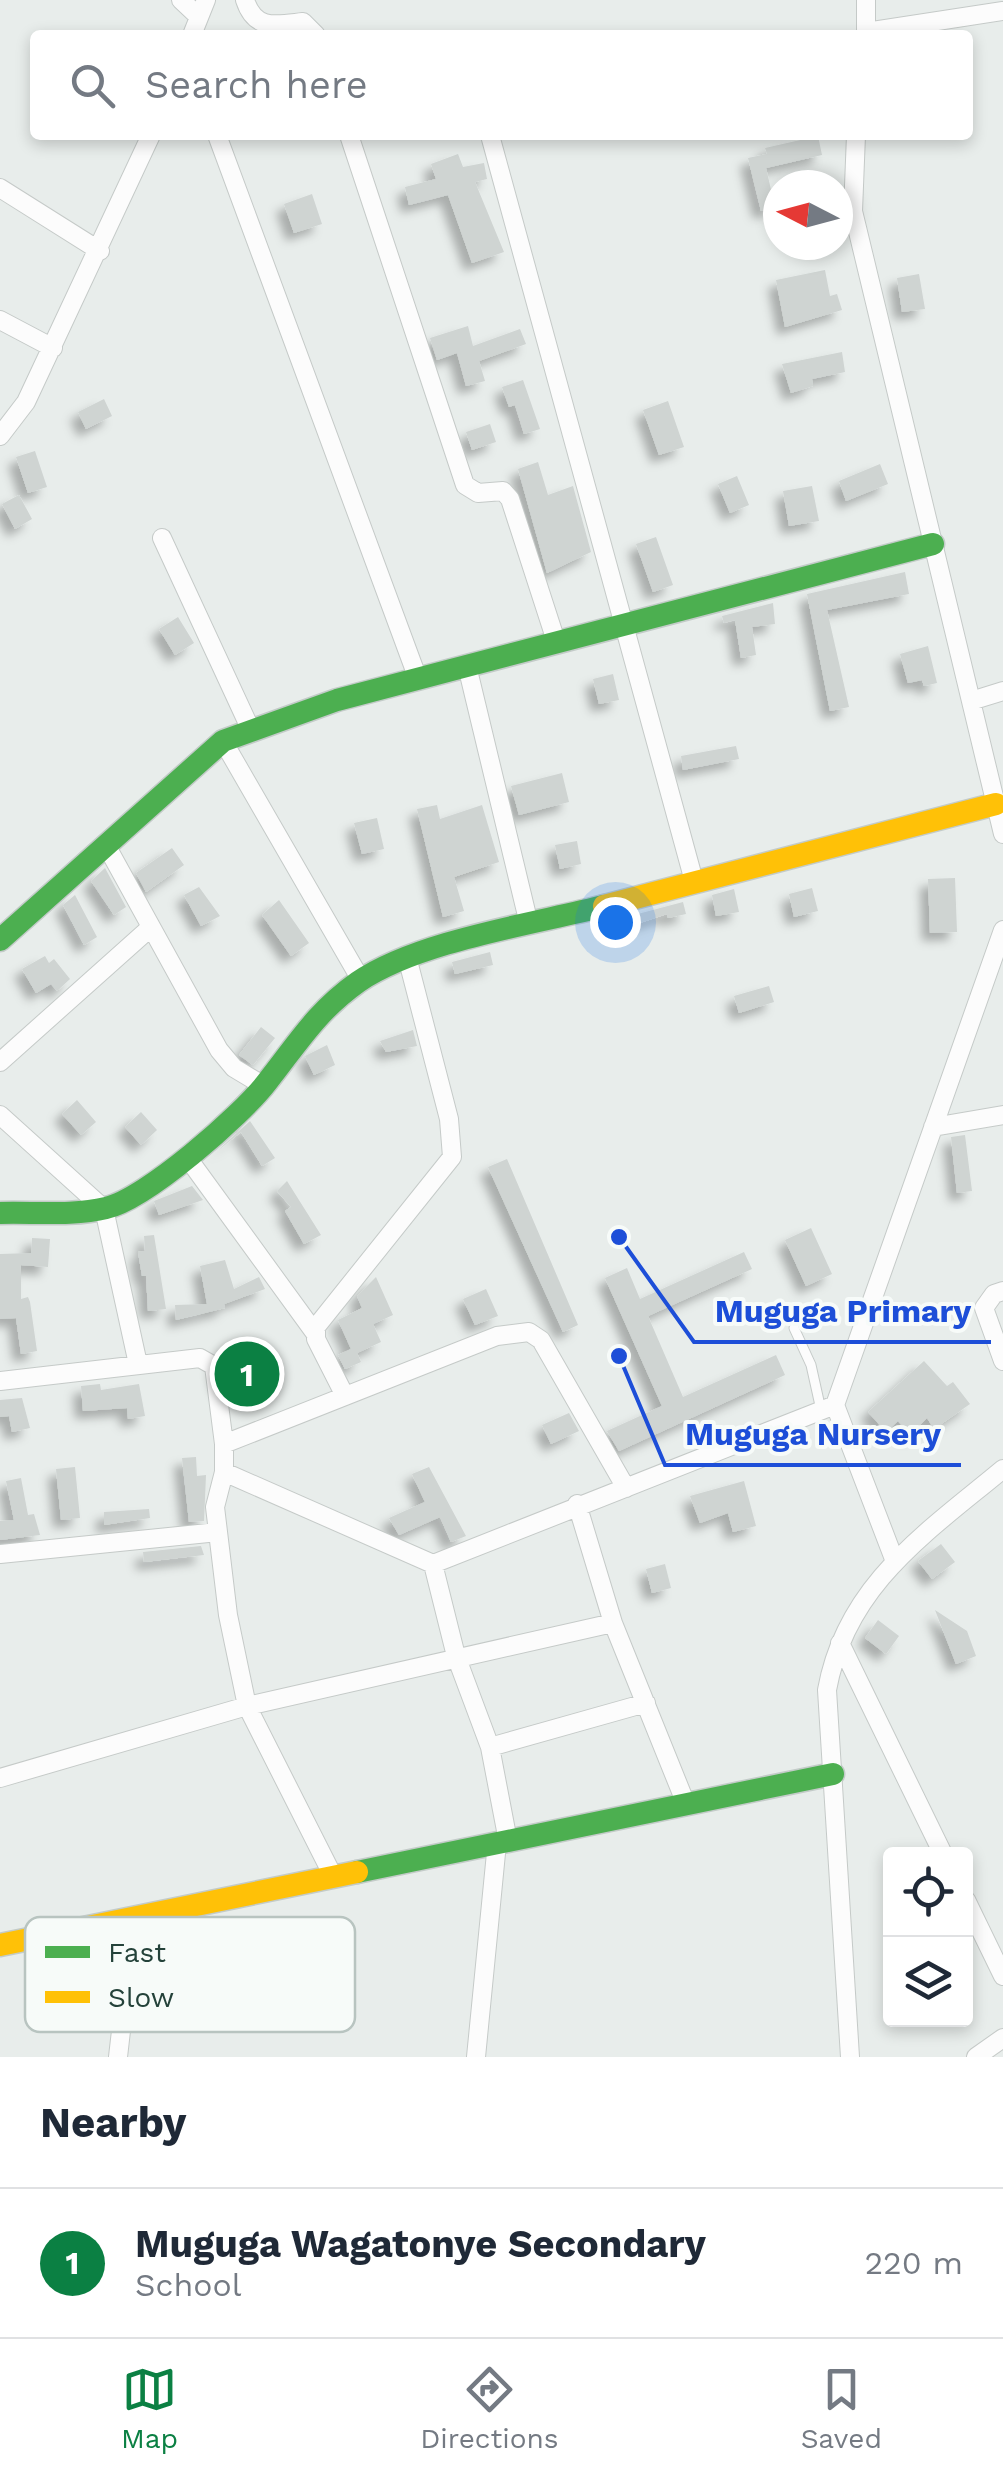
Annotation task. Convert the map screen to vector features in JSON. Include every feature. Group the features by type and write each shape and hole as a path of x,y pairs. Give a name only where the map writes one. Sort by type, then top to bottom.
{"street":[{"path":"181,0 203,8"},
{"path":"246,0 255,20 266,26 302,22 311,30"},
{"path":"866,0 866,30"},
{"path":"886,30 1003,12"},
{"path":"0,436 26,402 150,140"},
{"path":"219,140 418,678"},
{"path":"351,140 465,485 478,493 503,492 510,499 556,641"},
{"path":"491,140 694,881"},
{"path":"856,140 853,211 1003,834"},
{"path":"0,188 100,251"},
{"path":"0,320 52,348"},
{"path":"162,538 250,728"},
{"path":"0,940 223,741 250,728 418,678 933,544"},
{"path":"467,666 529,924"},
{"path":"971,700 1003,691"},
{"path":"223,741 360,980"},
{"path":"0,1214 104,1208 127,1201 187,1157 264,1086 314,1016 360,980 408,957 996,804"},
{"path":"106,846 219,1050 234,1068 264,1086"},
{"path":"0,1062 150,928"},
{"path":"894,1559 828,1408 1003,930"},
{"path":"315,1332 319,1321 452,1157 450,1119 408,957"},
{"path":"0,1115 104,1208 138,1364"},
{"path":"933,1127 1003,1115"},
{"path":"187,1157 315,1332 346,1396"},
{"path":"1003,1290 994,1294 984,1308 1003,1361"},
{"path":"224,1444 498,1336 530,1332 541,1340 626,1488"},
{"path":"0,1381 138,1364 209,1360 214,1366 224,1444 224,1472 215,1507 228,1615 247,1706 334,1876"},
{"path":"224,1472 433,1564 576,1504 828,1408"},
{"path":"850,2057 827,1690 840,1643 894,1559 1003,1469"},
{"path":"576,1504 612,1622 686,1804"},
{"path":"0,1554 218,1532"},
{"path":"433,1564 456,1656 490,1747 502,1842 476,2057"},
{"path":"0,1778 247,1706 612,1622"},
{"path":"840,1643 941,1847"},
{"path":"490,1747 646,1703"},
{"path":"134,1917 833,1774"},
{"path":"973,1914 1003,1976"},
{"path":"0,1944 25,1939"},
{"path":"118,2057 121,2032"},
{"path":"976,2057 1003,2038"}],"lane":[{"path":"794,1328 828,1408"}],"building":[{"path":"819,140 822,155 763,170 761,211 748,158 767,154 765,148"},
{"path":"458,154 463,167 484,163 487,179 475,182 504,252 472,263 448,195 409,205 405,187 436,179 431,164"},
{"path":"312,194 322,224 294,233 284,204"},
{"path":"825,270 830,296 837,294 842,310 785,327 776,280"},
{"path":"919,274 925,309 902,312 897,278"},
{"path":"468,326 473,346 520,329 526,344 479,361 485,381 466,386 457,353 437,360 430,338"},
{"path":"842,352 845,372 812,379 813,386 791,393 782,364"},
{"path":"523,380 540,429 524,434 515,405 509,407 502,387"},
{"path":"104,399 112,416 86,429 78,412"},
{"path":"668,401 684,447 659,455 643,410"},
{"path":"490,424 496,442 472,450 466,432"},
{"path":"35,451 47,487 28,493 16,457"},
{"path":"538,462 548,495 573,486 591,552 547,573 518,469"},
{"path":"880,464 888,484 846,501 839,481"},
{"path":"737,476 749,505 730,513 718,484"},
{"path":"812,486 819,521 789,526 783,491"},
{"path":"19,495 32,519 15,529 2,504"},
{"path":"656,537 673,585 653,592 636,544"},
{"path":"905,572 909,594 827,610 849,707 830,711 807,594"},
{"path":"773,603 775,624 752,627 756,655 741,658 735,620 724,623 722,616"},
{"path":"178,617 194,643 175,655 159,629"},
{"path":"928,646 937,683 908,683 900,654"},
{"path":"613,674 619,700 599,704 593,679"},
{"path":"736,746 739,759 683,770 681,756"},
{"path":"562,773 569,802 519,815 511,786"},
{"path":"437,805 440,819 482,805 499,862 454,877 464,911 443,917 417,809"},
{"path":"377,818 384,849 362,854 354,823"},
{"path":"577,841 581,864 560,869 555,845"},
{"path":"172,848 184,865 146,892 136,873"},
{"path":"105,868 126,907 114,915 91,881"},
{"path":"955,878 957,932 930,933 928,879"},
{"path":"199,887 220,916 201,926 184,895"},
{"path":"812,888 818,911 794,917 789,894"},
{"path":"734,889 739,912 716,916 712,895"},
{"path":"75,895 97,937 84,945 63,905"},
{"path":"279,900 309,943 291,956 262,915"},
{"path":"683,902 686,914 668,918 667,914 619,930 615,920"},
{"path":"490,952 493,965 455,974 452,962"},
{"path":"45,956 49,963 54,959 70,979 57,991 51,984 36,993 22,969"},
{"path":"769,986 774,1002 739,1013 734,996"},
{"path":"261,1027 275,1038 253,1065 239,1055"},
{"path":"413,1030 417,1046 386,1052 380,1041"},
{"path":"327,1045 335,1065 314,1075 305,1056"},
{"path":"77,1100 96,1122 81,1135 62,1114"},
{"path":"141,1112 157,1130 141,1145 125,1127"},
{"path":"250,1121 275,1158 262,1166 241,1132 216,1152"},
{"path":"965,1135 972,1191 957,1193 951,1137"},
{"path":"507,1159 578,1325 563,1332 488,1167"},
{"path":"287,1181 321,1235 304,1244 285,1211 291,1207 277,1191"},
{"path":"192,1186 203,1200 159,1215 154,1201"},
{"path":"811,1228 832,1274 806,1286 785,1240"},
{"path":"154,1235 166,1309 148,1311 146,1276 142,1276 138,1252 145,1251 144,1236"},
{"path":"32,1238 50,1239 48,1267 21,1265 21,1299 28,1297 30,1302 37,1351 21,1354 16,1318 0,1319 0,1254 31,1253"},
{"path":"744,1252 752,1269 648,1316 683,1397 776,1355 785,1375 619,1451 607,1431 662,1406 605,1278 627,1268 640,1299"},
{"path":"225,1260 234,1289 259,1277 265,1289 224,1304 225,1308 176,1320 175,1305 207,1304 200,1266"},
{"path":"376,1277 393,1315 373,1324 381,1342 357,1353 361,1362 345,1369 338,1355 351,1349 338,1320 362,1308 357,1296"},
{"path":"486,1289 498,1316 475,1325 463,1299"},
{"path":"924,1361 947,1386 953,1382 970,1404 934,1429 927,1418 910,1435 898,1421 886,1432 868,1412"},
{"path":"100,1384 101,1390 139,1384 145,1416 128,1419 127,1408 83,1411 81,1386"},
{"path":"22,1398 30,1428 12,1432 9,1416 0,1417 0,1400"},
{"path":"569,1413 579,1431 551,1444 542,1425"},
{"path":"196,1457 197,1476 206,1475 204,1521 189,1522 182,1458"},
{"path":"75,1467 80,1518 61,1520 56,1469"},
{"path":"429,1467 466,1536 451,1542 440,1517 399,1535 389,1518 425,1502 412,1474"},
{"path":"21,1478 28,1515 34,1514 40,1535 0,1540 0,1521 14,1520 6,1481"},
{"path":"744,1481 756,1526 733,1532 728,1513 700,1523 690,1496"},
{"path":"149,1509 150,1518 104,1525 104,1512"},
{"path":"941,1544 955,1562 932,1579 918,1561"},
{"path":"201,1546 204,1555 144,1562 143,1552"},
{"path":"665,1564 671,1588 652,1593 646,1569"},
{"path":"935,1610 967,1631 976,1656 956,1664"},
{"path":"878,1620 899,1636 886,1654 865,1638"}],"traffic: fast":[{"path":"0,940 223,741 337,700 933,544"},
{"path":"0,1213 81,1212 123,1201 168,1173 236,1115 319,1017 358,982 412,955 443,945 604,906"},
{"path":"357,1872 833,1774"}],"traffic: slow":[{"path":"604,906 996,804"},
{"path":"137,1917 357,1872"},
{"path":"0,1945 25,1940"}],"place":[{"name":"Muguga Primary","path":"619,1237"},
{"name":"Muguga Nursery","path":"619,1356"},
{"name":"Muguga Wagatonye Secondary","path":"247,1374"}]}
